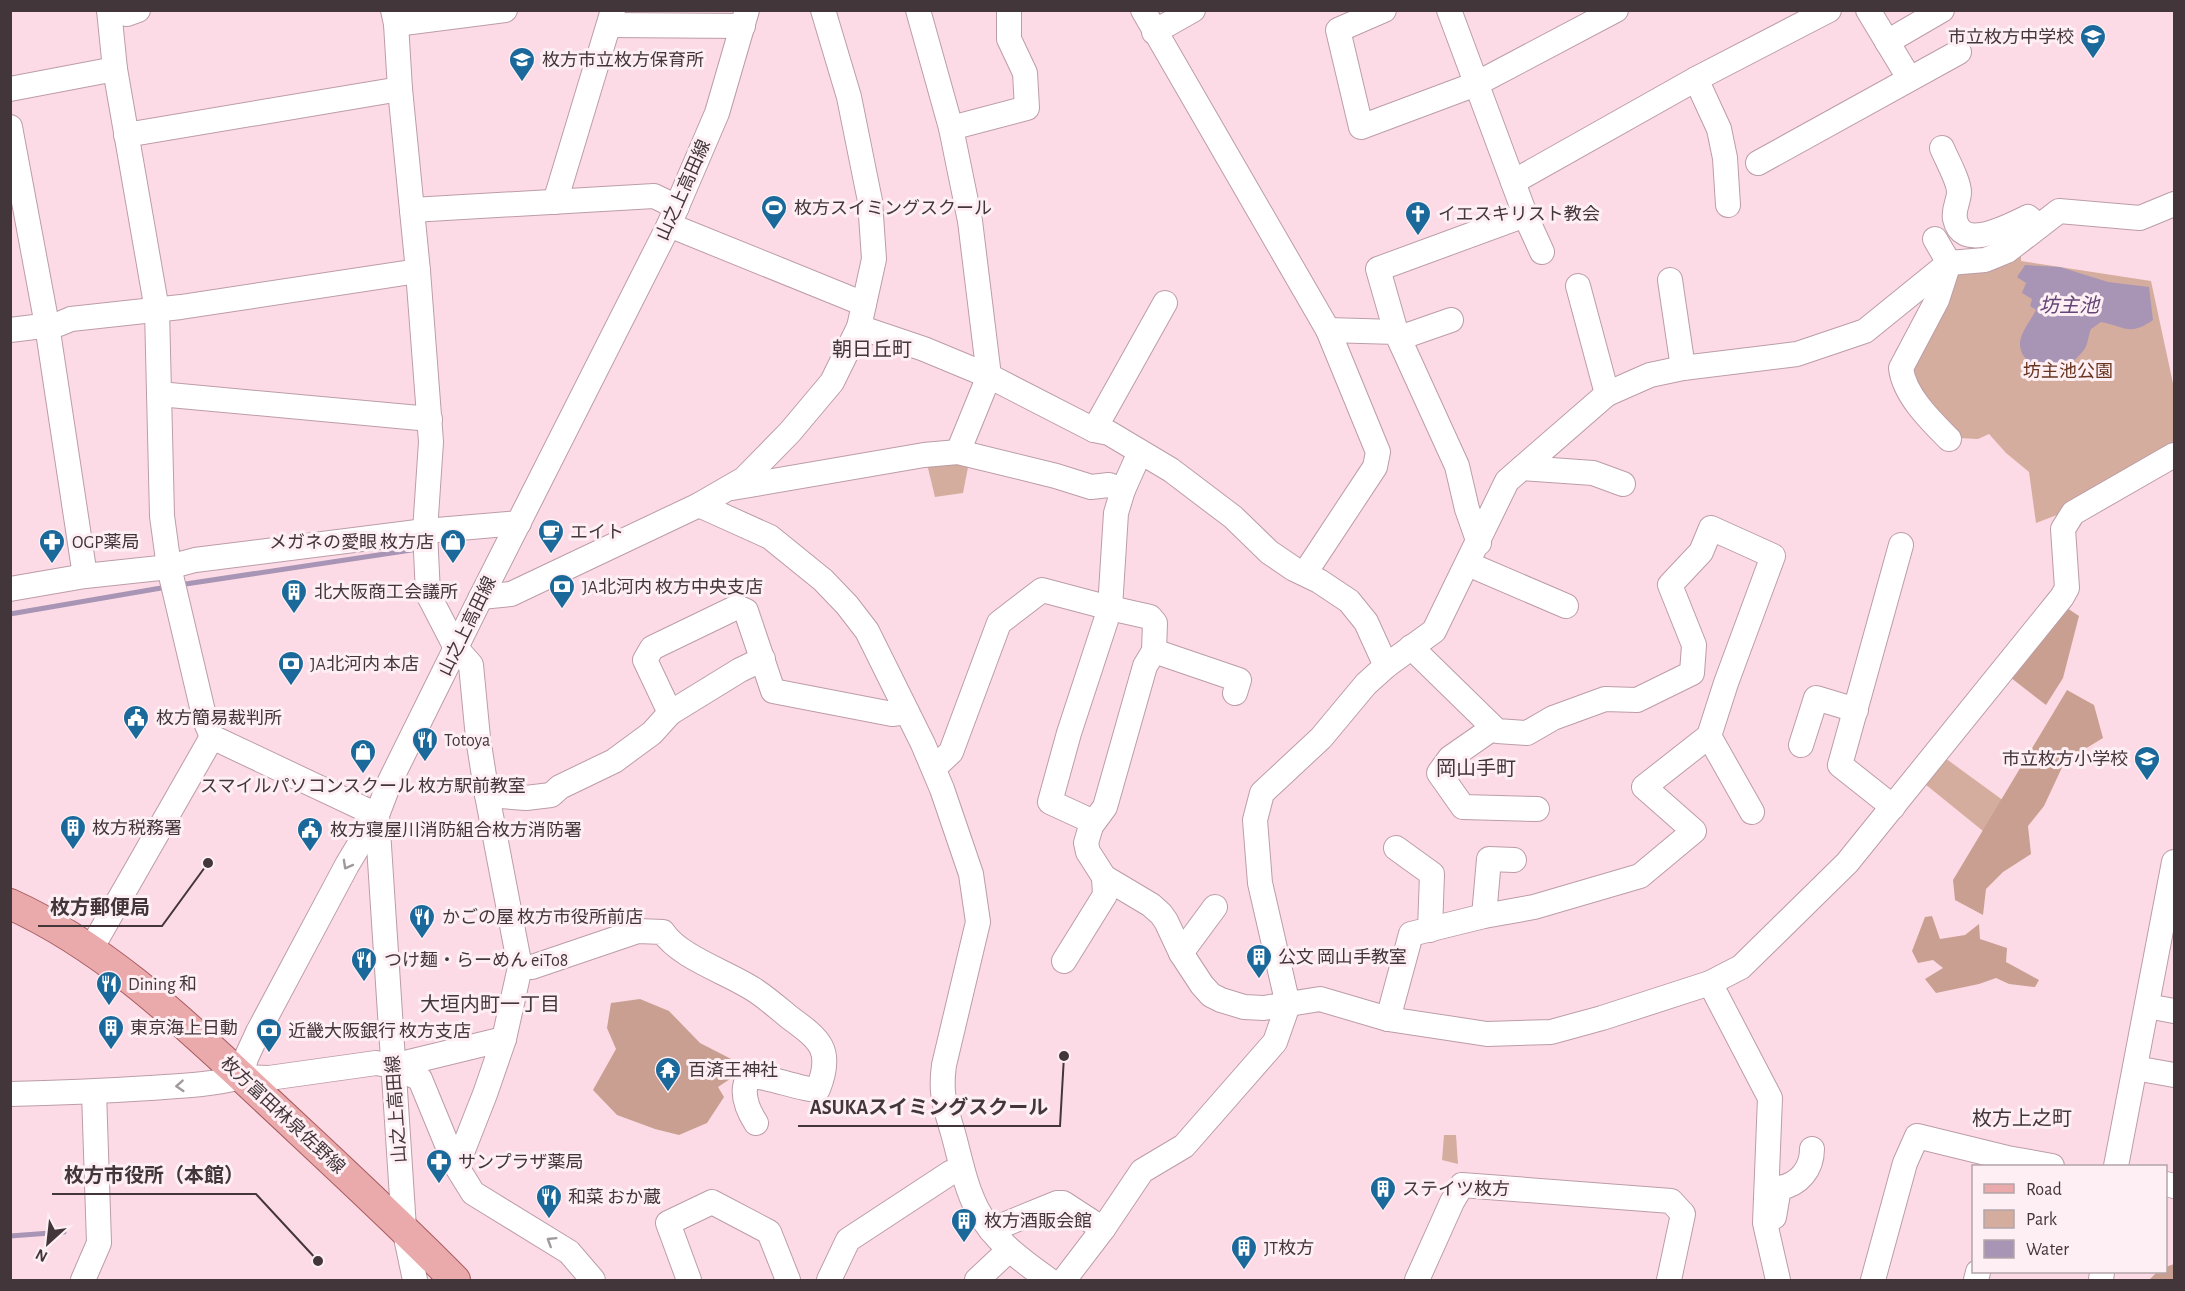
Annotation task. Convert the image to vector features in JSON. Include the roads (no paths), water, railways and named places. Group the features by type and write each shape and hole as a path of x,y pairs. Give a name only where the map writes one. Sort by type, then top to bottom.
{"main road":[{"name":"枚方富田林泉佐野線","path":"10,904 91,949 143,987 228,1092 404,1228 455,1281"}],"street":[{"path":"138,10 127,14 109,10 115,69 156,309 162,516 171,577 206,720 212,737 377,815 347,865 228,1092"},
{"path":"455,1164 463,1150 485,1094 504,1039 520,967 487,795 471,665 456,648 428,594 425,531 431,442 430,419 395,17 505,10"},
{"path":"481,597 511,594 699,505 744,479 790,432 832,382 859,327 874,259 870,201 849,97 823,10"},
{"path":"918,10 951,128 970,221 989,376 958,452"},
{"path":"951,128 1028,108 1025,73 1009,39 1009,10"},
{"path":"1143,10 1328,330 1378,452 1376,467 1305,573"},
{"path":"1154,32 1193,10"},
{"path":"1384,10 1338,30 1361,127 1476,84 1616,10"},
{"path":"1449,10 1525,215 1542,252"},
{"path":"1513,182 1696,79 1828,10"},
{"path":"1868,10 1909,78"},
{"path":"1887,42 1942,10"},
{"path":"555,202 611,18 745,18"},
{"name":"山之上高田線","path":"415,1281 404,1228 377,815 390,781 673,216 717,112 745,18"},
{"path":"1758,163 1959,52"},
{"path":"10,89 115,69"},
{"path":"1696,79 1719,129 1725,159 1728,205"},
{"path":"126,135 400,89"},
{"path":"10,127 46,325 86,576"},
{"path":"1942,148 1959,191 1954,207 1958,227 1972,236 1984,235 2028,218 2039,226"},
{"path":"412,210 654,196 673,216 864,304"},
{"path":"1064,1281 1142,1171 1184,1146 1275,1042 1288,1005 1260,882 1255,820 1262,793 1321,738 1366,684 1386,666 1434,631 1474,553 1507,481 1607,394 1650,375 1683,368 1797,354 1865,330 1949,263 1985,260 2007,251 2060,211 2140,218 2175,204"},
{"path":"1474,553 1457,466 1398,336 1378,269 1525,215"},
{"path":"1935,239 1949,263 1937,300 1901,368 1918,422 1949,439"},
{"path":"10,330 418,271"},
{"path":"1670,280 1683,368"},
{"path":"1578,286 1607,394"},
{"path":"1094,430 1165,303"},
{"path":"1328,330 1398,336 1408,335 1451,320"},
{"path":"859,327 924,349 989,376 1094,430 1108,433 1171,470 1233,517 1269,552 1349,601 1366,622 1386,666"},
{"path":"159,394 430,419"},
{"path":"727,489 924,455 958,452 1056,476 1090,487 1109,485 1123,490"},
{"path":"1091,826 1087,819 1050,802 1069,734 1110,608 1116,513 1123,490 1140,452"},
{"path":"934,768 951,752 999,623 1042,590 1150,617 1155,622 1154,651 1144,666 1105,807 1091,826 1086,843 1088,852 1104,877 1151,905 1161,914 1181,953 1211,995 1244,1007 1288,1005 1320,999 1388,1020 1487,1034 1551,1032 1710,983 1749,960 1847,863 2062,597 2067,588 2064,529 2073,513 2175,455"},
{"path":"1522,468 1593,473 1623,484"},
{"path":"699,505 770,537 823,580 847,605 867,631 934,768 971,874 978,922 944,1065 941,1086 946,1111 976,1208 990,1230 1009,1250 1048,1281"},
{"path":"10,589 86,576 171,577 195,560 425,531 519,523"},
{"path":"1388,1020 1411,934 1484,916 1534,907 1640,876 1695,831 1644,787 1710,736 1726,683 1773,556 1711,528 1701,552 1670,585 1694,645 1692,673"},
{"path":"1893,807 1840,765 1901,545"},
{"path":"1474,553 1566,606"},
{"path":"670,713 645,660 652,648 737,607 746,611 773,691 892,714 907,712"},
{"path":"1411,647 1497,732 1527,733 1553,718 1605,699 1637,700 1692,673 1726,683"},
{"path":"1154,651 1239,680"},
{"path":"487,795 526,798 551,795 560,787 614,761 652,733 670,713 740,670 763,659"},
{"path":"1801,745 1816,698 1856,710"},
{"path":"1493,728 1450,758 1440,773 1463,807 1537,809"},
{"path":"1710,736 1752,812"},
{"path":"91,949 212,737"},
{"path":"1396,848 1432,874 1430,930"},
{"path":"1484,916 1489,859 1514,860"},
{"path":"2116,1165 2175,862"},
{"path":"1064,961 1105,895 1104,877"},
{"path":"1181,953 1215,908"},
{"path":"520,967 532,967 638,931 652,930 663,932 675,947 756,991 818,1039 825,1061 823,1077 818,1089 812,1090 785,1082 749,1076 744,1088 750,1114 756,1123"},
{"path":"1710,983 1770,1098 1765,1223 1778,1281"},
{"path":"2147,1006 2175,1011"},
{"path":"393,1066 504,1039"},
{"path":"10,1094 93,1092 212,1084 228,1092 269,1078 376,1063 393,1066 420,1079 455,1164 473,1193 569,1252 593,1281"},
{"path":"2135,1068 2175,1075"},
{"path":"83,1281 99,1243 93,1092"},
{"path":"1873,1281 1905,1163 1917,1136 2006,1162 2034,1165"},
{"path":"1765,1223 1774,1219 1779,1188 1794,1183 1807,1171 1812,1149"},
{"path":"829,1281 848,1240 950,1173 962,1168"},
{"path":"1417,1281 1452,1202 1462,1185 1671,1201 1683,1214 1669,1281"},
{"path":"689,1281 668,1223 712,1202 769,1232 788,1281"},
{"path":"990,1230 1057,1203 1063,1203 1103,1229"},
{"path":"977,1281 1009,1250"}],"water":[{"name":"坊主池","path":"2025,265 2060,267 2108,282 2149,287 2153,320 2132,329 2101,322 2091,329 2085,349 2070,364 2058,368 2036,366 2025,358 2020,345 2023,332 2036,310 2030,306 2032,299 2022,293 2026,283 2017,277"}],"waterway":[{"path":"179,585 418,549"},
{"path":"10,614 167,587"},
{"path":"10,1236 64,1232"}],"place":[{"name":"市立枚方中学校","path":"2093,60"},
{"name":"枚方市立枚方保育所","path":"522,83"},
{"name":"枚方スイミングスクール","path":"774,231"},
{"name":"イエスキリスト教会","path":"1418,237"},
{"name":"エイト","path":"551,555"},
{"name":"OGP薬局","path":"52,565"},
{"name":"メガネの愛眼 枚方店","path":"453,565"},
{"name":"JA北河内 枚方中央支店","path":"562,610"},
{"name":"北大阪商工会議所","path":"294,615"},
{"name":"JA北河内 本店","path":"291,687"},
{"name":"枚方簡易裁判所","path":"136,741"},
{"name":"Totoya","path":"425,763"},
{"name":"スマイルパソコンスクール 枚方駅前教室","path":"363,775"},
{"name":"市立枚方小学校","path":"2147,782"},
{"name":"枚方税務署","path":"73,851"},
{"name":"枚方寝屋川消防組合枚方消防署","path":"310,853"},
{"name":"枚方郵便局","path":"208,863"},
{"name":"かごの屋 枚方市役所前店","path":"422,940"},
{"name":"公文 岡山手教室","path":"1259,980"},
{"name":"つけ麺・らーめん eiTo8","path":"364,983"},
{"name":"Dining 和","path":"109,1007"},
{"name":"東京海上日動","path":"111,1051"},
{"name":"近畿大阪銀行 枚方支店","path":"269,1054"},
{"name":"ASUKAスイミングスクール","path":"1064,1056"},
{"name":"百済王神社","path":"668,1093"},
{"name":"サンプラザ薬局","path":"439,1185"},
{"name":"ステイツ枚方","path":"1383,1212"},
{"name":"和菜 おか蔵","path":"549,1220"},
{"name":"枚方酒販会館","path":"964,1244"},
{"name":"枚方市役所（本館）","path":"318,1261"},
{"name":"JT枚方","path":"1244,1271"}],"district":[{"name":"朝日丘町","path":"872,349"},
{"name":"岡山手町","path":"1476,768"},
{"name":"大垣内町一丁目","path":"490,1004"},
{"name":"枚方上之町","path":"2022,1118"}],"park label":[{"name":"坊主池公園","path":"2068,371"}]}
